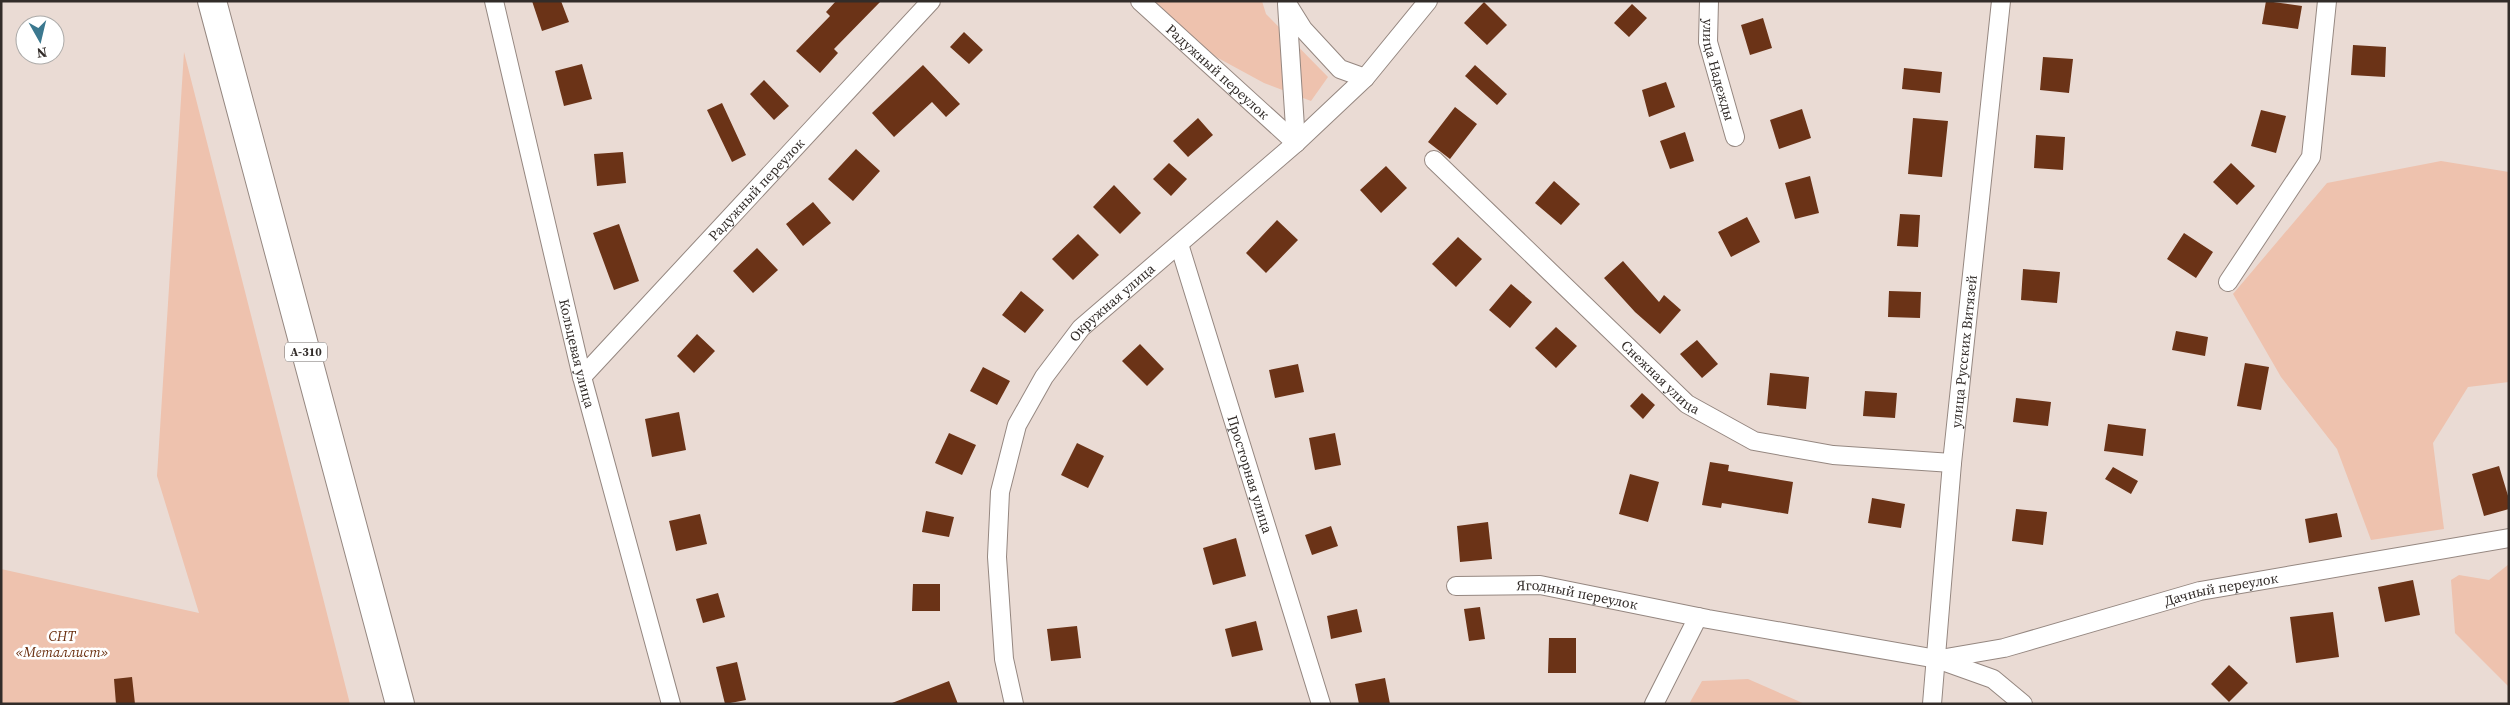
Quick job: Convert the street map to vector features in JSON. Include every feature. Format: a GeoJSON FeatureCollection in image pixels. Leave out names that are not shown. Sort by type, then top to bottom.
{"type":"FeatureCollection","features":[{"type":"Feature","properties":{"kind":"highway","name":"А-310"},"geometry":{"type":"LineString","coordinates":[[212,1],[400,704]]}},
{"type":"Feature","properties":{"kind":"street","name":"Кольцевая улица"},"geometry":{"type":"LineString","coordinates":[[494,1],[582,377],[671,704]]}},
{"type":"Feature","properties":{"kind":"street","name":"Радужный переулок"},"geometry":{"type":"LineString","coordinates":[[582,377],[931,1]]}},
{"type":"Feature","properties":{"kind":"street","name":"Радужный переулок"},"geometry":{"type":"LineString","coordinates":[[1140,1],[1296,143]]}},
{"type":"Feature","properties":{"kind":"street","name":"Окружная улица"},"geometry":{"type":"LineString","coordinates":[[1014,704],[1004,659],[997,557],[1000,492],[1017,425],[1044,378],[1081,328],[1296,143],[1365,78],[1428,1]]}},
{"type":"Feature","properties":{"kind":"street","name":"улица Надежды"},"geometry":{"type":"LineString","coordinates":[[1709,1],[1708,42],[1735,137]]}},
{"type":"Feature","properties":{"kind":"street","name":"улица Русских Витязей"},"geometry":{"type":"LineString","coordinates":[[1932,704],[1952,463],[2001,1]]}},
{"type":"Feature","properties":{"kind":"street"},"geometry":{"type":"LineString","coordinates":[[2228,282],[2311,157],[2327,1]]}},
{"type":"Feature","properties":{"kind":"street"},"geometry":{"type":"LineString","coordinates":[[1286,2],[1296,143]]}},
{"type":"Feature","properties":{"kind":"street"},"geometry":{"type":"LineString","coordinates":[[1286,2],[1303,29],[1340,69],[1365,78]]}},
{"type":"Feature","properties":{"kind":"street","name":"Снежная улица"},"geometry":{"type":"LineString","coordinates":[[1434,160],[1687,404],[1754,441],[1833,455],[1952,463]]}},
{"type":"Feature","properties":{"kind":"street","name":"Просторная улица"},"geometry":{"type":"LineString","coordinates":[[1179,244],[1321,704]]}},
{"type":"Feature","properties":{"kind":"street","name":"Дачный переулок"},"geometry":{"type":"LineString","coordinates":[[1937,659],[2004,648],[2200,591],[2509,538]]}},
{"type":"Feature","properties":{"kind":"street","name":"Ягодный переулок"},"geometry":{"type":"LineString","coordinates":[[1456,586],[1540,585],[1698,617],[1937,659]]}},
{"type":"Feature","properties":{"kind":"street"},"geometry":{"type":"LineString","coordinates":[[1654,704],[1698,617]]}},
{"type":"Feature","properties":{"kind":"street"},"geometry":{"type":"LineString","coordinates":[[1937,659],[1992,679],[2023,704]]}},
{"type":"Feature","properties":{"kind":"green space"},"geometry":{"type":"Polygon","coordinates":[[[1133,1],[1262,1],[1266,14],[1328,77],[1311,101],[1264,83],[1218,58],[1133,1]]]}},
{"type":"Feature","properties":{"kind":"green space","name":"СНТ «Металлист»"},"geometry":{"type":"Polygon","coordinates":[[[184,52],[350,704],[1,704],[1,569],[199,613],[157,476],[184,52]]]}},
{"type":"Feature","properties":{"kind":"green space"},"geometry":{"type":"Polygon","coordinates":[[[2441,161],[2509,172],[2509,382],[2468,387],[2433,443],[2444,529],[2371,540],[2337,449],[2281,377],[2233,294],[2327,183],[2441,161]]]}},
{"type":"Feature","properties":{"kind":"green space"},"geometry":{"type":"Polygon","coordinates":[[[2509,564],[2509,687],[2455,633],[2451,580],[2459,575],[2489,580],[2509,564]]]}},
{"type":"Feature","properties":{"kind":"green space"},"geometry":{"type":"Polygon","coordinates":[[[1748,679],[1805,704],[1689,704],[1702,681],[1748,679]]]}},
{"type":"Feature","properties":{"kind":"building"},"geometry":{"type":"Polygon","coordinates":[[[532,1],[561,1],[569,22],[542,31],[532,1]]]}},
{"type":"Feature","properties":{"kind":"building"},"geometry":{"type":"Polygon","coordinates":[[[836,1],[881,1],[834,49],[838,53],[820,73],[796,51],[830,16],[826,12],[836,1]]]}},
{"type":"Feature","properties":{"kind":"building"},"geometry":{"type":"Polygon","coordinates":[[[2266,1],[2302,6],[2298,29],[2262,24],[2266,1]]]}},
{"type":"Feature","properties":{"kind":"building"},"geometry":{"type":"Polygon","coordinates":[[[1484,2],[1507,25],[1487,45],[1464,23],[1484,2]]]}},
{"type":"Feature","properties":{"kind":"building"},"geometry":{"type":"Polygon","coordinates":[[[1632,4],[1647,18],[1629,37],[1614,23],[1632,4]]]}},
{"type":"Feature","properties":{"kind":"building"},"geometry":{"type":"Polygon","coordinates":[[[1763,18],[1772,48],[1750,55],[1741,25],[1763,18]]]}},
{"type":"Feature","properties":{"kind":"building"},"geometry":{"type":"Polygon","coordinates":[[[964,32],[983,50],[969,64],[950,47],[964,32]]]}},
{"type":"Feature","properties":{"kind":"building"},"geometry":{"type":"Polygon","coordinates":[[[2353,45],[2386,47],[2385,77],[2351,75],[2353,45]]]}},
{"type":"Feature","properties":{"kind":"building"},"geometry":{"type":"Polygon","coordinates":[[[2043,57],[2073,59],[2069,93],[2040,90],[2043,57]]]}},
{"type":"Feature","properties":{"kind":"building"},"geometry":{"type":"Polygon","coordinates":[[[582,64],[592,99],[564,106],[555,71],[582,64]]]}},
{"type":"Feature","properties":{"kind":"building"},"geometry":{"type":"Polygon","coordinates":[[[923,65],[960,104],[946,117],[932,102],[894,137],[872,113],[923,65]]]}},
{"type":"Feature","properties":{"kind":"building"},"geometry":{"type":"Polygon","coordinates":[[[1475,65],[1507,94],[1497,105],[1465,76],[1475,65]]]}},
{"type":"Feature","properties":{"kind":"building"},"geometry":{"type":"Polygon","coordinates":[[[1904,68],[1942,72],[1940,93],[1902,89],[1904,68]]]}},
{"type":"Feature","properties":{"kind":"building"},"geometry":{"type":"Polygon","coordinates":[[[764,80],[789,106],[774,120],[750,94],[764,80]]]}},
{"type":"Feature","properties":{"kind":"building"},"geometry":{"type":"Polygon","coordinates":[[[1666,82],[1675,107],[1649,117],[1642,90],[1666,82]]]}},
{"type":"Feature","properties":{"kind":"building"},"geometry":{"type":"Polygon","coordinates":[[[722,103],[746,155],[732,162],[707,110],[722,103]]]}},
{"type":"Feature","properties":{"kind":"building"},"geometry":{"type":"Polygon","coordinates":[[[1455,107],[1477,124],[1450,159],[1428,142],[1455,107]]]}},
{"type":"Feature","properties":{"kind":"building"},"geometry":{"type":"Polygon","coordinates":[[[1802,109],[1811,138],[1779,149],[1770,120],[1802,109]]]}},
{"type":"Feature","properties":{"kind":"building"},"geometry":{"type":"Polygon","coordinates":[[[2261,110],[2286,116],[2276,153],[2251,146],[2261,110]]]}},
{"type":"Feature","properties":{"kind":"building"},"geometry":{"type":"Polygon","coordinates":[[[1198,118],[1213,135],[1188,157],[1173,141],[1198,118]]]}},
{"type":"Feature","properties":{"kind":"building"},"geometry":{"type":"Polygon","coordinates":[[[1913,118],[1948,121],[1942,177],[1908,174],[1913,118]]]}},
{"type":"Feature","properties":{"kind":"building"},"geometry":{"type":"Polygon","coordinates":[[[1685,132],[1694,161],[1670,169],[1660,141],[1685,132]]]}},
{"type":"Feature","properties":{"kind":"building"},"geometry":{"type":"Polygon","coordinates":[[[2036,135],[2065,137],[2063,170],[2034,168],[2036,135]]]}},
{"type":"Feature","properties":{"kind":"building"},"geometry":{"type":"Polygon","coordinates":[[[856,149],[880,171],[853,201],[828,179],[856,149]]]}},
{"type":"Feature","properties":{"kind":"building"},"geometry":{"type":"Polygon","coordinates":[[[623,152],[626,183],[597,186],[594,154],[623,152]]]}},
{"type":"Feature","properties":{"kind":"building"},"geometry":{"type":"Polygon","coordinates":[[[1169,163],[1187,179],[1171,196],[1153,179],[1169,163]]]}},
{"type":"Feature","properties":{"kind":"building"},"geometry":{"type":"Polygon","coordinates":[[[2231,163],[2255,186],[2237,205],[2213,182],[2231,163]]]}},
{"type":"Feature","properties":{"kind":"building"},"geometry":{"type":"Polygon","coordinates":[[[1386,166],[1407,188],[1381,213],[1360,190],[1386,166]]]}},
{"type":"Feature","properties":{"kind":"building"},"geometry":{"type":"Polygon","coordinates":[[[1810,176],[1819,213],[1795,219],[1785,183],[1810,176]]]}},
{"type":"Feature","properties":{"kind":"building"},"geometry":{"type":"Polygon","coordinates":[[[1554,181],[1580,204],[1561,225],[1535,203],[1554,181]]]}},
{"type":"Feature","properties":{"kind":"building"},"geometry":{"type":"Polygon","coordinates":[[[1114,185],[1141,213],[1120,234],[1093,207],[1114,185]]]}},
{"type":"Feature","properties":{"kind":"building"},"geometry":{"type":"Polygon","coordinates":[[[813,202],[831,223],[803,246],[786,224],[813,202]]]}},
{"type":"Feature","properties":{"kind":"building"},"geometry":{"type":"Polygon","coordinates":[[[1900,214],[1920,215],[1918,247],[1897,246],[1900,214]]]}},
{"type":"Feature","properties":{"kind":"building"},"geometry":{"type":"Polygon","coordinates":[[[1747,217],[1760,242],[1731,257],[1718,232],[1747,217]]]}},
{"type":"Feature","properties":{"kind":"building"},"geometry":{"type":"Polygon","coordinates":[[[1277,220],[1298,240],[1266,273],[1246,253],[1277,220]]]}},
{"type":"Feature","properties":{"kind":"building"},"geometry":{"type":"Polygon","coordinates":[[[619,224],[639,281],[614,290],[593,233],[619,224]]]}},
{"type":"Feature","properties":{"kind":"building"},"geometry":{"type":"Polygon","coordinates":[[[2184,233],[2213,252],[2196,278],[2167,259],[2184,233]]]}},
{"type":"Feature","properties":{"kind":"building"},"geometry":{"type":"Polygon","coordinates":[[[1078,234],[1099,255],[1073,280],[1052,259],[1078,234]]]}},
{"type":"Feature","properties":{"kind":"building"},"geometry":{"type":"Polygon","coordinates":[[[1458,237],[1482,259],[1456,287],[1432,264],[1458,237]]]}},
{"type":"Feature","properties":{"kind":"building"},"geometry":{"type":"Polygon","coordinates":[[[757,248],[778,270],[753,293],[733,271],[757,248]]]}},
{"type":"Feature","properties":{"kind":"building"},"geometry":{"type":"Polygon","coordinates":[[[1623,261],[1659,302],[1664,295],[1681,310],[1660,334],[1635,312],[1604,278],[1623,261]]]}},
{"type":"Feature","properties":{"kind":"building"},"geometry":{"type":"Polygon","coordinates":[[[2023,269],[2060,272],[2057,303],[2021,300],[2023,269]]]}},
{"type":"Feature","properties":{"kind":"building"},"geometry":{"type":"Polygon","coordinates":[[[1511,284],[1532,302],[1510,328],[1489,310],[1511,284]]]}},
{"type":"Feature","properties":{"kind":"building"},"geometry":{"type":"Polygon","coordinates":[[[1021,291],[1044,310],[1025,333],[1002,315],[1021,291]]]}},
{"type":"Feature","properties":{"kind":"building"},"geometry":{"type":"Polygon","coordinates":[[[1889,291],[1921,292],[1920,318],[1888,317],[1889,291]]]}},
{"type":"Feature","properties":{"kind":"building"},"geometry":{"type":"Polygon","coordinates":[[[1556,327],[1577,346],[1556,368],[1535,348],[1556,327]]]}},
{"type":"Feature","properties":{"kind":"building"},"geometry":{"type":"Polygon","coordinates":[[[2176,331],[2208,337],[2205,356],[2172,350],[2176,331]]]}},
{"type":"Feature","properties":{"kind":"building"},"geometry":{"type":"Polygon","coordinates":[[[697,334],[715,351],[694,373],[677,356],[697,334]]]}},
{"type":"Feature","properties":{"kind":"building"},"geometry":{"type":"Polygon","coordinates":[[[1697,340],[1718,364],[1702,378],[1680,354],[1697,340]]]}},
{"type":"Feature","properties":{"kind":"building"},"geometry":{"type":"Polygon","coordinates":[[[1140,344],[1164,369],[1147,386],[1122,361],[1140,344]]]}},
{"type":"Feature","properties":{"kind":"building"},"geometry":{"type":"Polygon","coordinates":[[[2245,363],[2269,367],[2261,410],[2237,406],[2245,363]]]}},
{"type":"Feature","properties":{"kind":"building"},"geometry":{"type":"Polygon","coordinates":[[[1298,364],[1304,392],[1275,398],[1269,370],[1298,364]]]}},
{"type":"Feature","properties":{"kind":"building"},"geometry":{"type":"Polygon","coordinates":[[[983,367],[1010,381],[997,405],[970,391],[983,367]]]}},
{"type":"Feature","properties":{"kind":"building"},"geometry":{"type":"Polygon","coordinates":[[[1770,373],[1809,377],[1806,409],[1767,405],[1770,373]]]}},
{"type":"Feature","properties":{"kind":"building"},"geometry":{"type":"Polygon","coordinates":[[[1865,391],[1897,393],[1895,418],[1863,416],[1865,391]]]}},
{"type":"Feature","properties":{"kind":"building"},"geometry":{"type":"Polygon","coordinates":[[[1642,393],[1655,405],[1643,419],[1630,406],[1642,393]]]}},
{"type":"Feature","properties":{"kind":"building"},"geometry":{"type":"Polygon","coordinates":[[[2016,398],[2051,402],[2048,426],[2013,422],[2016,398]]]}},
{"type":"Feature","properties":{"kind":"building"},"geometry":{"type":"Polygon","coordinates":[[[679,412],[686,450],[652,457],[645,419],[679,412]]]}},
{"type":"Feature","properties":{"kind":"building"},"geometry":{"type":"Polygon","coordinates":[[[2108,424],[2146,429],[2143,456],[2104,451],[2108,424]]]}},
{"type":"Feature","properties":{"kind":"building"},"geometry":{"type":"Polygon","coordinates":[[[949,433],[976,445],[962,475],[935,463],[949,433]]]}},
{"type":"Feature","properties":{"kind":"building"},"geometry":{"type":"Polygon","coordinates":[[[1335,433],[1341,465],[1315,470],[1309,438],[1335,433]]]}},
{"type":"Feature","properties":{"kind":"building"},"geometry":{"type":"Polygon","coordinates":[[[1077,443],[1104,456],[1088,488],[1061,475],[1077,443]]]}},
{"type":"Feature","properties":{"kind":"building"},"geometry":{"type":"Polygon","coordinates":[[[1710,462],[1729,465],[1728,471],[1793,482],[1788,514],[1722,503],[1721,508],[1702,505],[1710,462]]]}},
{"type":"Feature","properties":{"kind":"building"},"geometry":{"type":"Polygon","coordinates":[[[2499,466],[2509,499],[2509,509],[2484,516],[2472,474],[2499,466]]]}},
{"type":"Feature","properties":{"kind":"building"},"geometry":{"type":"Polygon","coordinates":[[[2113,467],[2138,481],[2131,494],[2105,479],[2113,467]]]}},
{"type":"Feature","properties":{"kind":"building"},"geometry":{"type":"Polygon","coordinates":[[[1630,474],[1659,482],[1648,522],[1619,514],[1630,474]]]}},
{"type":"Feature","properties":{"kind":"building"},"geometry":{"type":"Polygon","coordinates":[[[1872,498],[1905,504],[1901,528],[1868,523],[1872,498]]]}},
{"type":"Feature","properties":{"kind":"building"},"geometry":{"type":"Polygon","coordinates":[[[2016,509],[2047,512],[2043,545],[2012,541],[2016,509]]]}},
{"type":"Feature","properties":{"kind":"building"},"geometry":{"type":"Polygon","coordinates":[[[926,511],[954,517],[949,537],[922,532],[926,511]]]}},
{"type":"Feature","properties":{"kind":"building"},"geometry":{"type":"Polygon","coordinates":[[[2337,513],[2342,537],[2309,543],[2305,519],[2337,513]]]}},
{"type":"Feature","properties":{"kind":"building"},"geometry":{"type":"Polygon","coordinates":[[[700,514],[707,544],[676,551],[669,521],[700,514]]]}},
{"type":"Feature","properties":{"kind":"building"},"geometry":{"type":"Polygon","coordinates":[[[1488,522],[1492,559],[1460,562],[1457,526],[1488,522]]]}},
{"type":"Feature","properties":{"kind":"building"},"geometry":{"type":"Polygon","coordinates":[[[1331,526],[1338,546],[1312,555],[1305,535],[1331,526]]]}},
{"type":"Feature","properties":{"kind":"building"},"geometry":{"type":"Polygon","coordinates":[[[1236,538],[1246,576],[1213,585],[1203,548],[1236,538]]]}},
{"type":"Feature","properties":{"kind":"building"},"geometry":{"type":"Polygon","coordinates":[[[2413,580],[2420,615],[2385,622],[2378,587],[2413,580]]]}},
{"type":"Feature","properties":{"kind":"building"},"geometry":{"type":"Polygon","coordinates":[[[913,584],[940,584],[940,611],[912,611],[913,584]]]}},
{"type":"Feature","properties":{"kind":"building"},"geometry":{"type":"Polygon","coordinates":[[[718,593],[725,617],[703,623],[696,599],[718,593]]]}},
{"type":"Feature","properties":{"kind":"building"},"geometry":{"type":"Polygon","coordinates":[[[1480,607],[1485,639],[1469,641],[1464,609],[1480,607]]]}},
{"type":"Feature","properties":{"kind":"building"},"geometry":{"type":"Polygon","coordinates":[[[1357,609],[1362,632],[1331,639],[1327,616],[1357,609]]]}},
{"type":"Feature","properties":{"kind":"building"},"geometry":{"type":"Polygon","coordinates":[[[2333,612],[2339,657],[2296,663],[2290,617],[2333,612]]]}},
{"type":"Feature","properties":{"kind":"building"},"geometry":{"type":"Polygon","coordinates":[[[1256,621],[1263,650],[1232,657],[1225,629],[1256,621]]]}},
{"type":"Feature","properties":{"kind":"building"},"geometry":{"type":"Polygon","coordinates":[[[1077,626],[1081,658],[1051,661],[1047,629],[1077,626]]]}},
{"type":"Feature","properties":{"kind":"building"},"geometry":{"type":"Polygon","coordinates":[[[1549,638],[1576,638],[1576,673],[1548,673],[1549,638]]]}},
{"type":"Feature","properties":{"kind":"building"},"geometry":{"type":"Polygon","coordinates":[[[737,662],[746,700],[725,704],[716,667],[737,662]]]}},
{"type":"Feature","properties":{"kind":"building"},"geometry":{"type":"Polygon","coordinates":[[[2229,665],[2248,683],[2229,702],[2211,684],[2229,665]]]}},
{"type":"Feature","properties":{"kind":"building"},"geometry":{"type":"Polygon","coordinates":[[[132,677],[135,704],[116,704],[114,679],[132,677]]]}},
{"type":"Feature","properties":{"kind":"building"},"geometry":{"type":"Polygon","coordinates":[[[1385,678],[1390,704],[1359,704],[1355,684],[1385,678]]]}},
{"type":"Feature","properties":{"kind":"building"},"geometry":{"type":"Polygon","coordinates":[[[949,681],[958,704],[892,703],[949,681]]]}}]}
